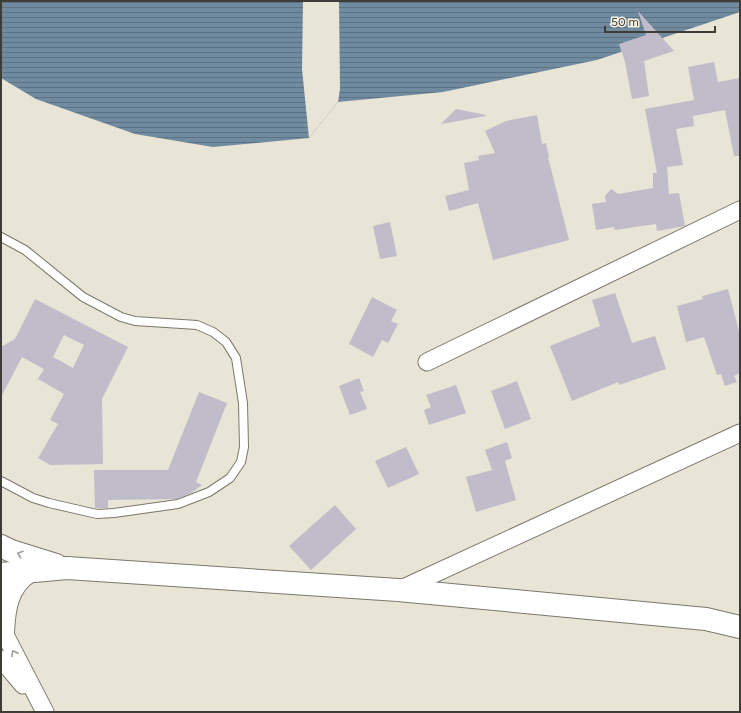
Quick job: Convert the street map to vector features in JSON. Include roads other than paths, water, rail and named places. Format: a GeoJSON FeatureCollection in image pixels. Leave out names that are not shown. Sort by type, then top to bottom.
{"type":"FeatureCollection","features":[{"type":"Feature","properties":{"kind":"main road"},"geometry":{"type":"LineString","coordinates":[[1,546],[34,559],[67,568]]}},
{"type":"Feature","properties":{"kind":"main road"},"geometry":{"type":"LineString","coordinates":[[1,574],[67,568],[398,590],[706,619],[740,627]]}},
{"type":"Feature","properties":{"kind":"main road"},"geometry":{"type":"LineString","coordinates":[[2,630],[7,601],[19,578],[28,572]]}},
{"type":"Feature","properties":{"kind":"street"},"geometry":{"type":"LineString","coordinates":[[427,362],[740,210]]}},
{"type":"Feature","properties":{"kind":"street"},"geometry":{"type":"LineString","coordinates":[[398,590],[740,433]]}},
{"type":"Feature","properties":{"kind":"street"},"geometry":{"type":"LineString","coordinates":[[706,619],[740,639]]}},
{"type":"Feature","properties":{"kind":"street"},"geometry":{"type":"LineString","coordinates":[[2,630],[44,712]]}},
{"type":"Feature","properties":{"kind":"street"},"geometry":{"type":"LineString","coordinates":[[1,659],[44,712]]}},
{"type":"Feature","properties":{"kind":"lane"},"geometry":{"type":"LineString","coordinates":[[1,237],[25,250],[83,297],[121,317],[134,321],[197,325],[213,332],[222,339],[236,358],[243,403],[244,435],[244,447],[241,462],[230,478],[209,492],[178,504],[97,514],[33,498],[1,481]]}},
{"type":"Feature","properties":{"kind":"water"},"geometry":{"type":"Polygon","coordinates":[[[1,1],[740,1],[740,12],[597,60],[443,92],[338,102],[309,138],[213,147],[135,134],[36,99],[1,78],[1,1]]]}}]}
